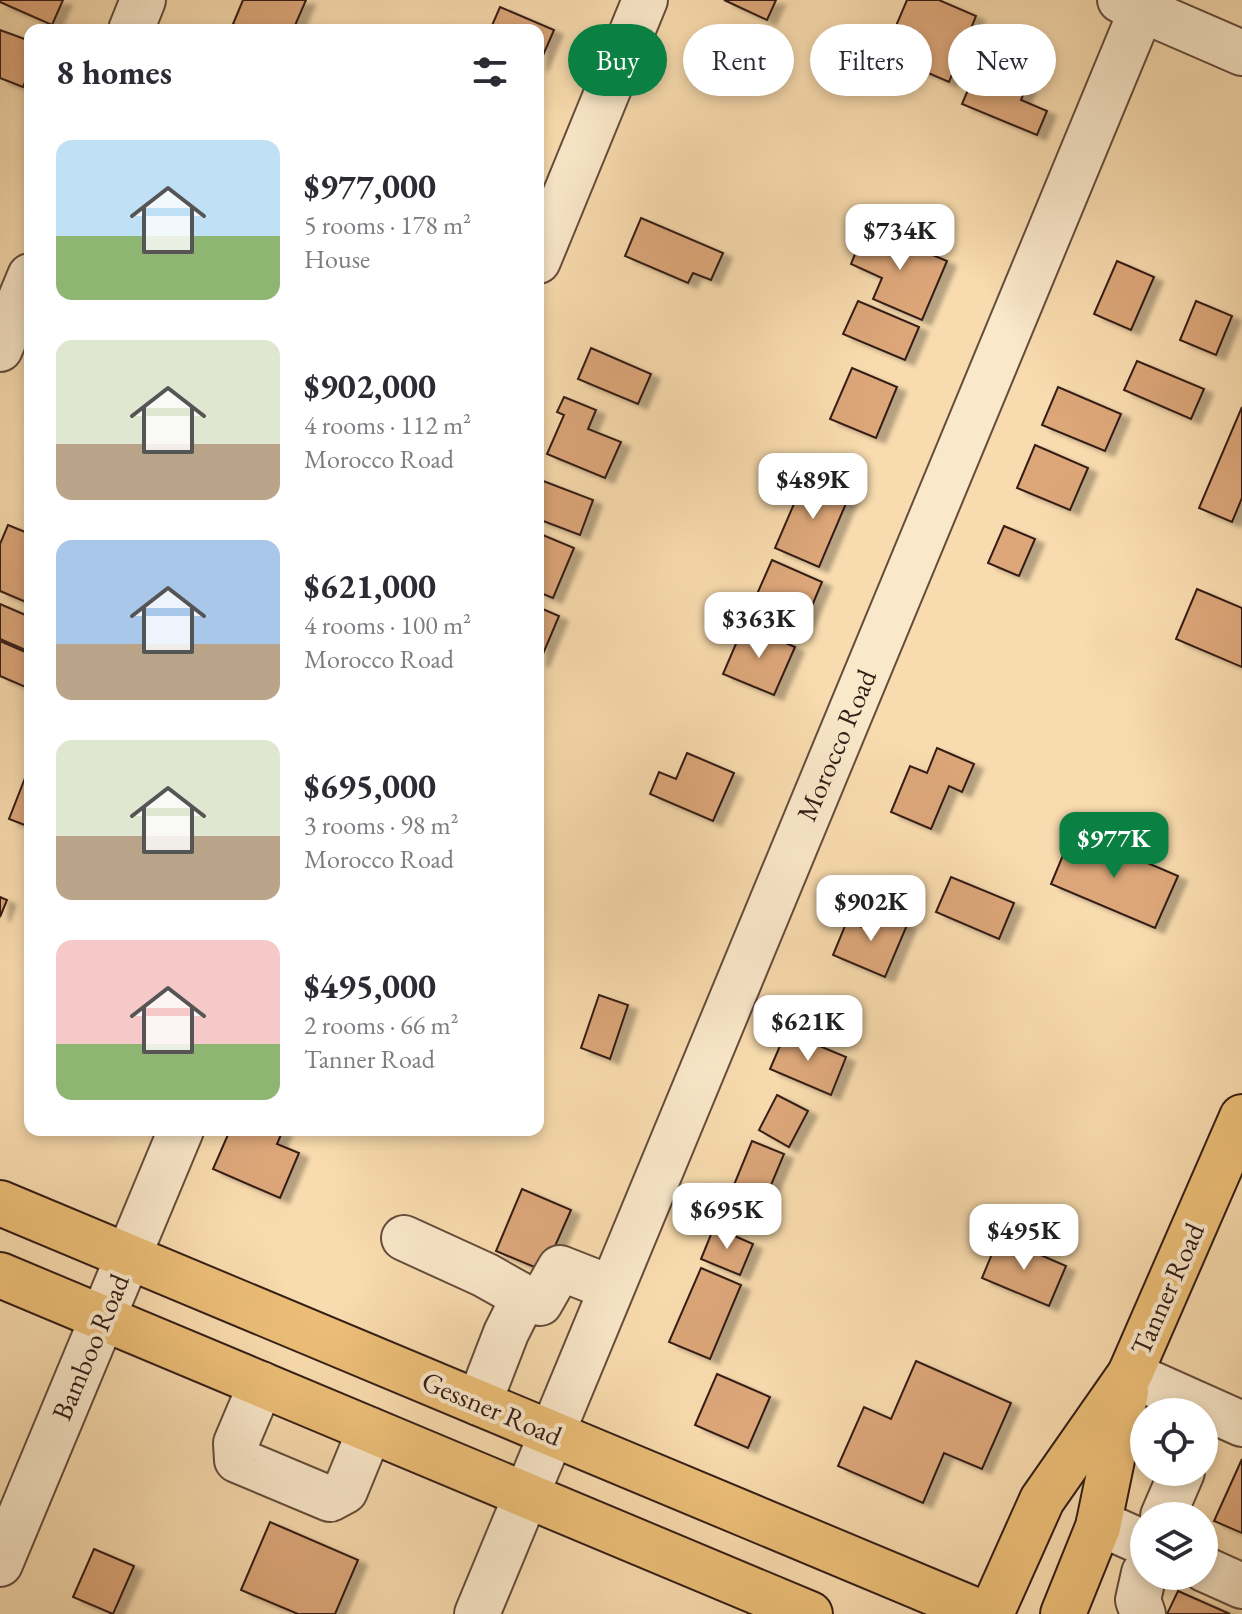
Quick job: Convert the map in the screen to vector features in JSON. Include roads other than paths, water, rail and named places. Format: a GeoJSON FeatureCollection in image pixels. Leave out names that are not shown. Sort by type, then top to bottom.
{"type":"FeatureCollection","features":[{"type":"Feature","properties":{"kind":"main road","name":"Tanner Road"},"geometry":{"type":"LineString","coordinates":[[991,1614],[1042,1500],[1130,1374],[1242,1117]]}},
{"type":"Feature","properties":{"kind":"main road","name":"Gessner Road"},"geometry":{"type":"LineString","coordinates":[[0,1203],[984,1614]]}},
{"type":"Feature","properties":{"kind":"main road"},"geometry":{"type":"LineString","coordinates":[[0,1275],[810,1614]]}},
{"type":"Feature","properties":{"kind":"main road","name":"Tanner Road"},"geometry":{"type":"LineString","coordinates":[[1063,1614],[1099,1523],[1130,1374]]}},
{"type":"Feature","properties":{"kind":"street"},"geometry":{"type":"LineString","coordinates":[[133,24],[143,0]]}},
{"type":"Feature","properties":{"kind":"street"},"geometry":{"type":"LineString","coordinates":[[544,246],[645,0]]}},
{"type":"Feature","properties":{"kind":"street"},"geometry":{"type":"LineString","coordinates":[[1131,5],[1242,53]]}},
{"type":"Feature","properties":{"kind":"street","name":"Morocco Road"},"geometry":{"type":"LineString","coordinates":[[477,1614],[1131,5]]}},
{"type":"Feature","properties":{"kind":"street"},"geometry":{"type":"LineString","coordinates":[[0,349],[24,291]]}},
{"type":"Feature","properties":{"kind":"street","name":"Bamboo Road"},"geometry":{"type":"LineString","coordinates":[[0,1564],[178,1136]]}},
{"type":"Feature","properties":{"kind":"street"},"geometry":{"type":"LineString","coordinates":[[404,1238],[540,1303],[560,1268],[611,1288]]}},
{"type":"Feature","properties":{"kind":"street"},"geometry":{"type":"LineString","coordinates":[[479,1403],[506,1333],[524,1297]]}},
{"type":"Feature","properties":{"kind":"street"},"geometry":{"type":"LineString","coordinates":[[1130,1374],[1177,1398]]}},
{"type":"Feature","properties":{"kind":"street"},"geometry":{"type":"LineString","coordinates":[[261,1384],[236,1443],[237,1460],[330,1499],[345,1491],[370,1430]]}},
{"type":"Feature","properties":{"kind":"street"},"geometry":{"type":"LineString","coordinates":[[1099,1523],[1130,1537]]}},
{"type":"Feature","properties":{"kind":"street"},"geometry":{"type":"LineString","coordinates":[[1218,1575],[1242,1586]]}},
{"type":"Feature","properties":{"kind":"street"},"geometry":{"type":"LineString","coordinates":[[1140,1590],[1138,1600],[1143,1614]]}}]}
